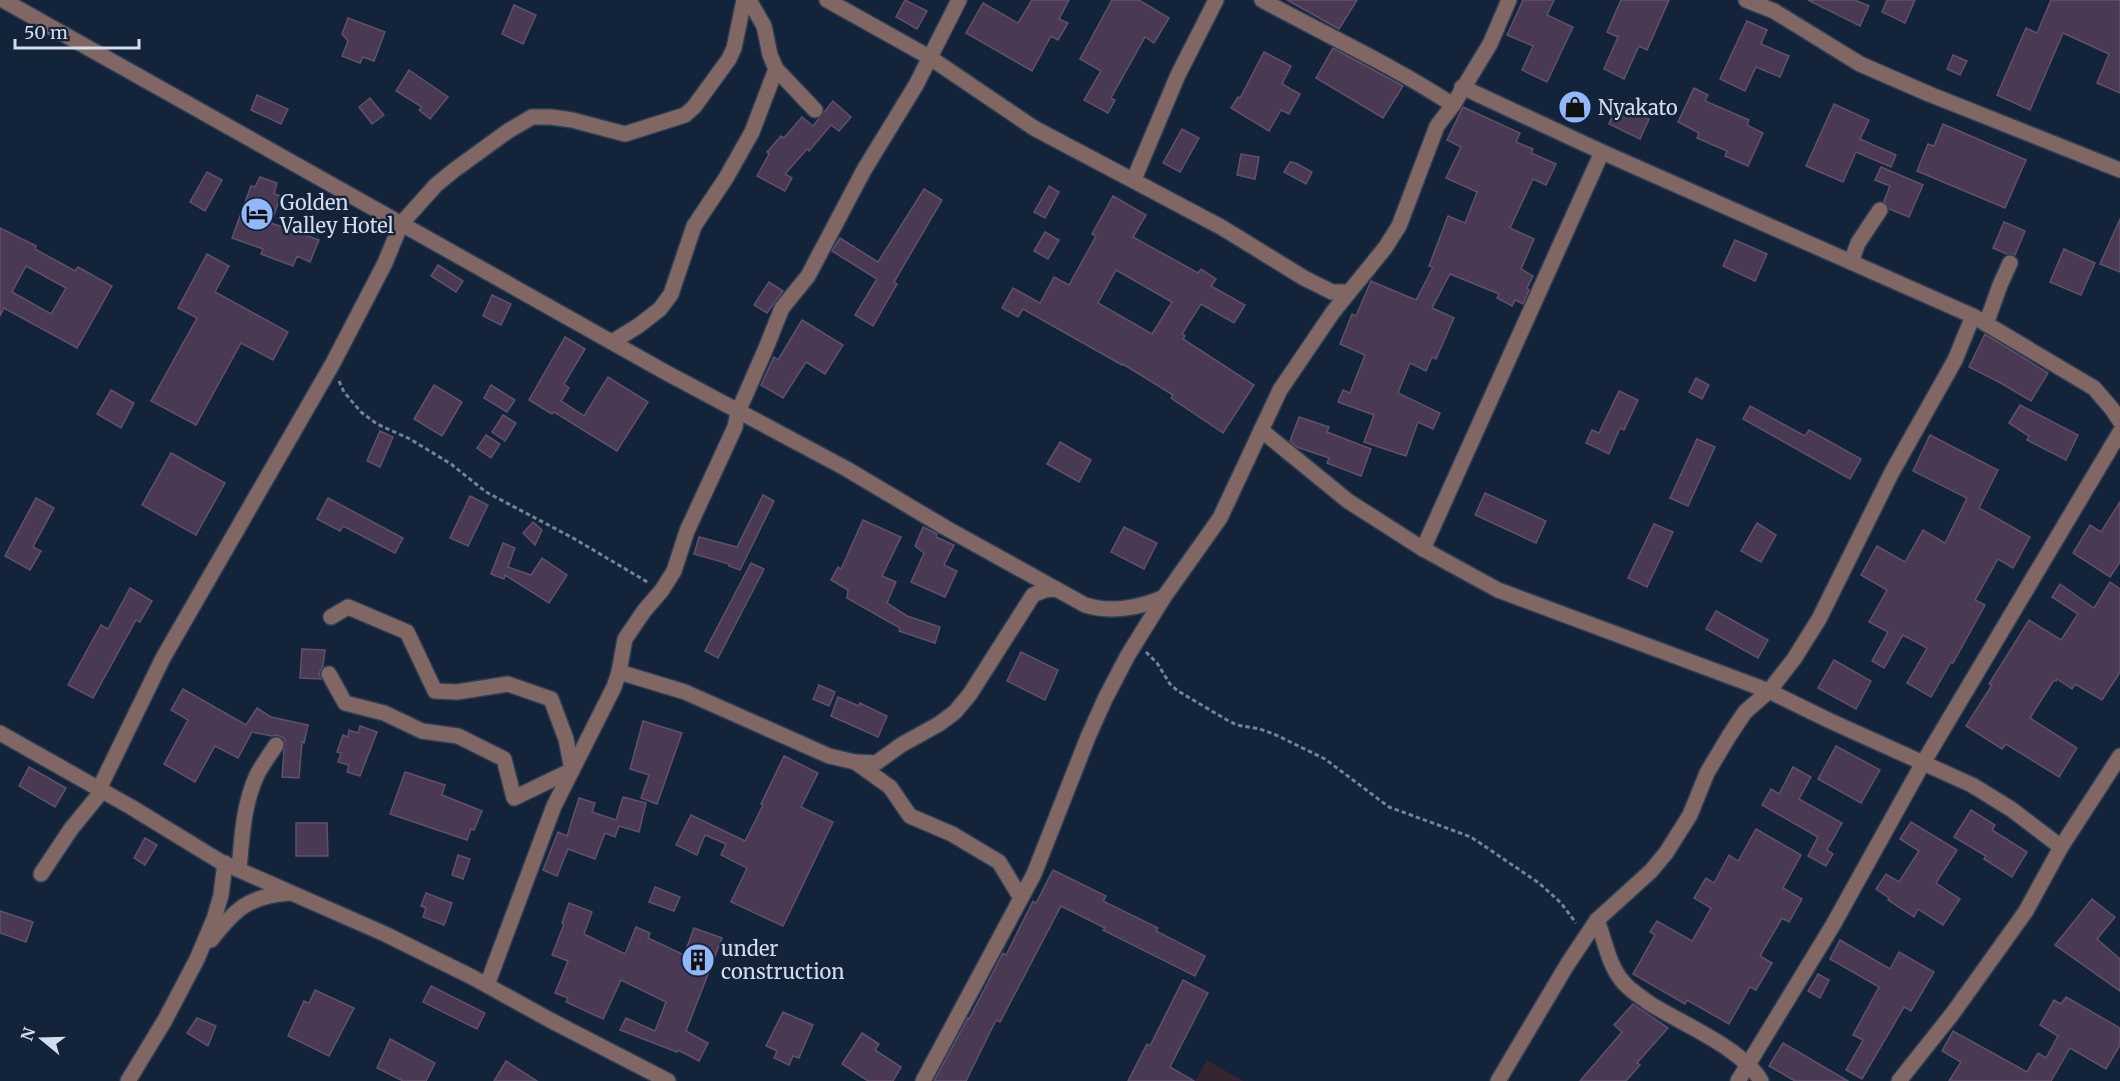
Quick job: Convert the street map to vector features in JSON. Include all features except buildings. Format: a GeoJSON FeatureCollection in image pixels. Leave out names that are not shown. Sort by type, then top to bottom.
{"type":"FeatureCollection","features":[{"type":"Feature","properties":{"kind":"street"},"geometry":{"type":"LineString","coordinates":[[3,0],[612,342],[845,468],[946,528],[1085,605],[1108,609],[1145,606],[1164,597]]}},
{"type":"Feature","properties":{"kind":"street"},"geometry":{"type":"LineString","coordinates":[[41,874],[100,790],[164,658],[332,365],[385,263],[401,224],[445,178],[508,131],[532,117],[572,120],[625,134],[685,115],[694,107],[729,59],[734,48],[744,0]]}},
{"type":"Feature","properties":{"kind":"street"},"geometry":{"type":"LineString","coordinates":[[749,0],[764,26],[770,55],[776,69],[815,110]]}},
{"type":"Feature","properties":{"kind":"street"},"geometry":{"type":"LineString","coordinates":[[827,0],[929,57],[1034,128],[1221,227],[1304,278],[1332,292],[1349,292]]}},
{"type":"Feature","properties":{"kind":"street"},"geometry":{"type":"LineString","coordinates":[[487,986],[555,806],[614,687],[625,639],[644,611],[662,591],[674,571],[687,531],[735,427],[738,411],[782,308],[808,276],[864,170],[916,85],[959,0]]}},
{"type":"Feature","properties":{"kind":"street"},"geometry":{"type":"LineString","coordinates":[[1134,179],[1178,75],[1216,0]]}},
{"type":"Feature","properties":{"kind":"street"},"geometry":{"type":"LineString","coordinates":[[1262,0],[1327,36],[1406,75],[1453,105]]}},
{"type":"Feature","properties":{"kind":"street"},"geometry":{"type":"LineString","coordinates":[[923,1081],[1040,860],[1105,699],[1134,645],[1164,597],[1220,518],[1280,390],[1399,226],[1437,126],[1453,105],[1490,44],[1509,0]]}},
{"type":"Feature","properties":{"kind":"street"},"geometry":{"type":"LineString","coordinates":[[1746,0],[1774,11],[1860,64],[2120,170]]}},
{"type":"Feature","properties":{"kind":"street"},"geometry":{"type":"LineString","coordinates":[[612,342],[653,315],[671,294],[694,226],[726,178],[752,132],[776,69]]}},
{"type":"Feature","properties":{"kind":"street"},"geometry":{"type":"LineString","coordinates":[[1462,87],[1979,320],[2094,388],[2120,421]]}},
{"type":"Feature","properties":{"kind":"street"},"geometry":{"type":"LineString","coordinates":[[1423,549],[1602,152]]}},
{"type":"Feature","properties":{"kind":"street"},"geometry":{"type":"LineString","coordinates":[[1851,262],[1858,243],[1880,210]]}},
{"type":"Feature","properties":{"kind":"street"},"geometry":{"type":"LineString","coordinates":[[1498,1081],[1586,936],[1597,921],[1651,872],[1666,853],[1690,815],[1707,773],[1729,736],[1745,712],[1769,691],[1794,659],[1820,619],[1892,472],[2010,263]]}},
{"type":"Feature","properties":{"kind":"street"},"geometry":{"type":"LineString","coordinates":[[1261,430],[1348,501],[1423,549],[1498,590],[1769,691],[1972,785],[2011,809],[2061,847]]}},
{"type":"Feature","properties":{"kind":"street"},"geometry":{"type":"LineString","coordinates":[[1738,1081],[1833,925],[1923,763],[2120,432]]}},
{"type":"Feature","properties":{"kind":"street"},"geometry":{"type":"LineString","coordinates":[[619,672],[685,692],[829,756],[855,762],[876,763],[955,712],[988,668],[1033,596],[1045,590],[1056,589]]}},
{"type":"Feature","properties":{"kind":"street"},"geometry":{"type":"LineString","coordinates":[[331,618],[348,608],[407,632],[435,692],[457,692],[508,684],[550,699],[566,739],[572,770]]}},
{"type":"Feature","properties":{"kind":"street"},"geometry":{"type":"LineString","coordinates":[[328,674],[345,703],[384,713],[422,731],[458,735],[504,759],[514,798],[572,770]]}},
{"type":"Feature","properties":{"kind":"street"},"geometry":{"type":"LineString","coordinates":[[0,733],[232,866],[385,934],[668,1081]]}},
{"type":"Feature","properties":{"kind":"street"},"geometry":{"type":"LineString","coordinates":[[128,1081],[165,1020],[197,959],[232,866],[247,803],[256,777],[276,746]]}},
{"type":"Feature","properties":{"kind":"street"},"geometry":{"type":"LineString","coordinates":[[1899,1081],[1953,1014],[2026,911],[2061,847],[2120,756]]}},
{"type":"Feature","properties":{"kind":"street"},"geometry":{"type":"LineString","coordinates":[[855,762],[890,786],[910,816],[952,834],[999,862],[1021,898]]}},
{"type":"Feature","properties":{"kind":"street"},"geometry":{"type":"LineString","coordinates":[[197,959],[237,909],[263,896],[291,893]]}},
{"type":"Feature","properties":{"kind":"street"},"geometry":{"type":"LineString","coordinates":[[1597,921],[1613,968],[1624,984],[1672,1018],[1748,1063],[1761,1081]]}},
{"type":"Feature","properties":{"kind":"path"},"geometry":{"type":"LineString","coordinates":[[332,365],[344,392],[361,412],[377,424],[410,439],[451,464],[486,492],[573,538],[662,591]]}},
{"type":"Feature","properties":{"kind":"path"},"geometry":{"type":"LineString","coordinates":[[1134,645],[1149,655],[1170,684],[1178,691],[1227,720],[1237,725],[1260,729],[1276,735],[1325,759],[1389,807],[1471,837],[1539,883],[1561,903],[1586,936]]}},
{"type":"Feature","properties":{"kind":"shaded area"},"geometry":{"type":"Polygon","coordinates":[[[1207,1060],[1243,1081],[1195,1081],[1207,1060]]]}},
{"type":"Feature","properties":{"kind":"place","name":"Nyakato"},"geometry":{"type":"Point","coordinates":[1575,107]}},
{"type":"Feature","properties":{"kind":"place","name":"Golden Valley Hotel"},"geometry":{"type":"Point","coordinates":[257,214]}},
{"type":"Feature","properties":{"kind":"place","name":"under construction"},"geometry":{"type":"Point","coordinates":[698,960]}}]}
